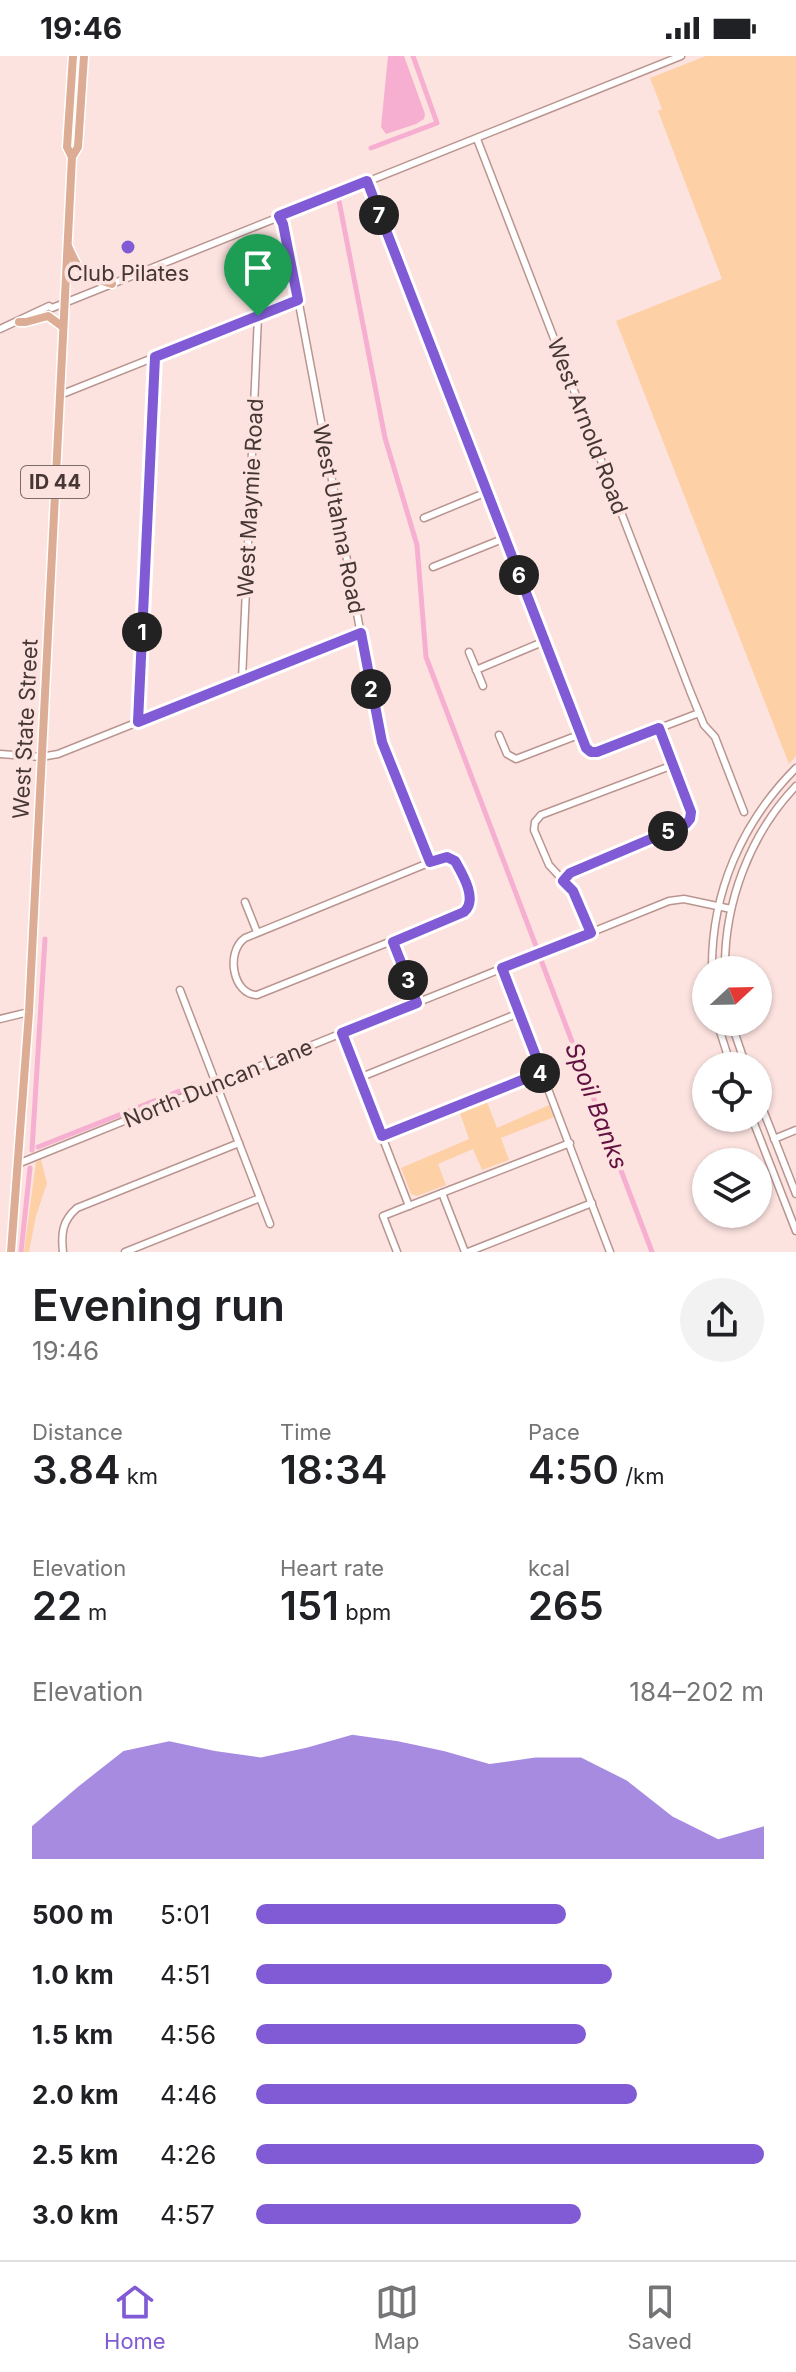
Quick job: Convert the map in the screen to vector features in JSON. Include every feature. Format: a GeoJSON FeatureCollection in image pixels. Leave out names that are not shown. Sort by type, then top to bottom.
{"type":"FeatureCollection","features":[{"type":"Feature","properties":{"kind":"main road"},"geometry":{"type":"LineString","coordinates":[[75,56],[76,96],[81,105]]}},
{"type":"Feature","properties":{"kind":"main road"},"geometry":{"type":"LineString","coordinates":[[73,154],[72,123],[68,116],[75,56]]}},
{"type":"Feature","properties":{"kind":"main road"},"geometry":{"type":"LineString","coordinates":[[73,154],[78,147],[84,56]]}},
{"type":"Feature","properties":{"kind":"main road","name":"ID 44"},"geometry":{"type":"LineString","coordinates":[[64,303],[73,154]]}},
{"type":"Feature","properties":{"kind":"main road"},"geometry":{"type":"LineString","coordinates":[[67,244],[86,277],[112,284]]}},
{"type":"Feature","properties":{"kind":"main road","name":"West State Street"},"geometry":{"type":"LineString","coordinates":[[11,1252],[29,1012],[64,303]]}},
{"type":"Feature","properties":{"kind":"main road"},"geometry":{"type":"LineString","coordinates":[[19,322],[48,316],[63,327]]}},
{"type":"Feature","properties":{"kind":"street"},"geometry":{"type":"LineString","coordinates":[[0,329],[19,322],[31,313],[64,303],[681,56]]}},
{"type":"Feature","properties":{"kind":"street","name":"West Arnold Road"},"geometry":{"type":"LineString","coordinates":[[477,139],[699,713],[704,725],[713,734],[744,812]]}},
{"type":"Feature","properties":{"kind":"street"},"geometry":{"type":"LineString","coordinates":[[367,181],[586,748],[597,752],[699,713]]}},
{"type":"Feature","properties":{"kind":"street","name":"West Utahna Road"},"geometry":{"type":"LineString","coordinates":[[279,216],[298,300],[382,742],[430,862]]}},
{"type":"Feature","properties":{"kind":"street"},"geometry":{"type":"LineString","coordinates":[[60,395],[298,300]]}},
{"type":"Feature","properties":{"kind":"street","name":"West Maymie Road"},"geometry":{"type":"LineString","coordinates":[[242,680],[258,316]]}},
{"type":"Feature","properties":{"kind":"street"},"geometry":{"type":"LineString","coordinates":[[138,722],[155,357]]}},
{"type":"Feature","properties":{"kind":"street"},"geometry":{"type":"LineString","coordinates":[[424,518],[487,492]]}},
{"type":"Feature","properties":{"kind":"street"},"geometry":{"type":"LineString","coordinates":[[433,567],[505,538]]}},
{"type":"Feature","properties":{"kind":"street"},"geometry":{"type":"LineString","coordinates":[[0,754],[41,757],[58,754],[361,633]]}},
{"type":"Feature","properties":{"kind":"street"},"geometry":{"type":"LineString","coordinates":[[476,670],[545,641]]}},
{"type":"Feature","properties":{"kind":"street"},"geometry":{"type":"LineString","coordinates":[[469,652],[483,686]]}},
{"type":"Feature","properties":{"kind":"street"},"geometry":{"type":"LineString","coordinates":[[563,881],[576,868],[686,824],[690,819],[691,812],[659,728]]}},
{"type":"Feature","properties":{"kind":"street"},"geometry":{"type":"LineString","coordinates":[[499,735],[512,758],[518,758],[581,734]]}},
{"type":"Feature","properties":{"kind":"street"},"geometry":{"type":"LineString","coordinates":[[591,933],[573,891],[553,872],[545,859],[534,830],[535,822],[541,815],[673,765]]}},
{"type":"Feature","properties":{"kind":"street"},"geometry":{"type":"LineString","coordinates":[[713,956],[718,905],[726,877],[759,809],[796,768]]}},
{"type":"Feature","properties":{"kind":"street"},"geometry":{"type":"LineString","coordinates":[[726,956],[731,909],[738,881],[770,816],[796,786]]}},
{"type":"Feature","properties":{"kind":"street"},"geometry":{"type":"LineString","coordinates":[[443,857],[452,858],[457,864],[472,899],[464,912],[257,995],[250,995],[243,989],[232,959],[239,942],[430,862],[443,857]]}},
{"type":"Feature","properties":{"kind":"street","name":"North Duncan Lane"},"geometry":{"type":"LineString","coordinates":[[20,1163],[669,901],[684,899],[731,909]]}},
{"type":"Feature","properties":{"kind":"street"},"geometry":{"type":"LineString","coordinates":[[245,902],[257,932]]}},
{"type":"Feature","properties":{"kind":"street"},"geometry":{"type":"LineString","coordinates":[[393,942],[417,1003]]}},
{"type":"Feature","properties":{"kind":"street"},"geometry":{"type":"LineString","coordinates":[[502,968],[610,1252]]}},
{"type":"Feature","properties":{"kind":"street"},"geometry":{"type":"LineString","coordinates":[[180,990],[270,1224]]}},
{"type":"Feature","properties":{"kind":"street"},"geometry":{"type":"LineString","coordinates":[[0,1019],[29,1012]]}},
{"type":"Feature","properties":{"kind":"street"},"geometry":{"type":"LineString","coordinates":[[359,1078],[519,1013]]}},
{"type":"Feature","properties":{"kind":"street"},"geometry":{"type":"LineString","coordinates":[[342,1033],[409,1206]]}},
{"type":"Feature","properties":{"kind":"street"},"geometry":{"type":"LineString","coordinates":[[382,1136],[542,1072]]}},
{"type":"Feature","properties":{"kind":"street"},"geometry":{"type":"LineString","coordinates":[[774,1139],[796,1130]]}},
{"type":"Feature","properties":{"kind":"street"},"geometry":{"type":"LineString","coordinates":[[757,1132],[796,1231]]}},
{"type":"Feature","properties":{"kind":"street"},"geometry":{"type":"LineString","coordinates":[[771,1132],[796,1194]]}},
{"type":"Feature","properties":{"kind":"street"},"geometry":{"type":"LineString","coordinates":[[63,1252],[63,1228],[67,1218],[77,1208],[239,1143]]}},
{"type":"Feature","properties":{"kind":"street"},"geometry":{"type":"LineString","coordinates":[[397,1252],[383,1216],[570,1143]]}},
{"type":"Feature","properties":{"kind":"street"},"geometry":{"type":"LineString","coordinates":[[442,1193],[467,1252],[592,1203]]}},
{"type":"Feature","properties":{"kind":"street"},"geometry":{"type":"LineString","coordinates":[[125,1252],[260,1198]]}},
{"type":"Feature","properties":{"kind":"shaded area"},"geometry":{"type":"Polygon","coordinates":[[[388,56],[404,56],[425,114],[424,119],[416,124],[386,134],[381,127],[388,56]]]}},
{"type":"Feature","properties":{"kind":"shaded area"},"geometry":{"type":"Polygon","coordinates":[[[706,56],[796,56],[796,756],[789,764],[616,321],[722,279],[658,111],[662,109],[650,78],[706,56]]]}},
{"type":"Feature","properties":{"kind":"shaded area"},"geometry":{"type":"Polygon","coordinates":[[[486,1099],[497,1128],[549,1105],[554,1117],[501,1138],[509,1160],[482,1170],[473,1149],[438,1164],[446,1185],[417,1196],[411,1194],[401,1168],[469,1139],[459,1110],[486,1099]]]}},
{"type":"Feature","properties":{"kind":"shaded area"},"geometry":{"type":"Polygon","coordinates":[[[41,1160],[47,1183],[29,1252],[24,1252],[36,1162],[41,1160]]]}},
{"type":"Feature","properties":{"kind":"waterway"},"geometry":{"type":"LineString","coordinates":[[371,148],[437,123],[413,56]]}},
{"type":"Feature","properties":{"kind":"waterway"},"geometry":{"type":"LineString","coordinates":[[339,201],[385,438],[417,545],[426,657],[536,946]]}},
{"type":"Feature","properties":{"kind":"waterway"},"geometry":{"type":"LineString","coordinates":[[32,1150],[45,939]]}},
{"type":"Feature","properties":{"kind":"waterway","name":"Spoil Banks"},"geometry":{"type":"LineString","coordinates":[[541,960],[652,1252]]}},
{"type":"Feature","properties":{"kind":"waterway"},"geometry":{"type":"LineString","coordinates":[[38,1147],[182,1090]]}},
{"type":"Feature","properties":{"kind":"waterway"},"geometry":{"type":"LineString","coordinates":[[21,1252],[30,1168]]}},
{"type":"Feature","properties":{"kind":"place","name":"Club Pilates"},"geometry":{"type":"Point","coordinates":[128,247]}},
{"type":"Feature","properties":{"kind":"route"},"geometry":{"type":"LineString","coordinates":[[367,181],[586,748],[597,752],[659,728],[691,812],[686,824],[576,868],[563,881],[573,891],[591,933],[502,968],[542,1072],[382,1136],[342,1033],[417,1003],[393,942],[468,910],[472,899],[452,858],[443,857],[430,862],[382,742],[361,633],[138,722],[155,357],[258,316],[298,300],[279,216],[367,181]]}}]}
